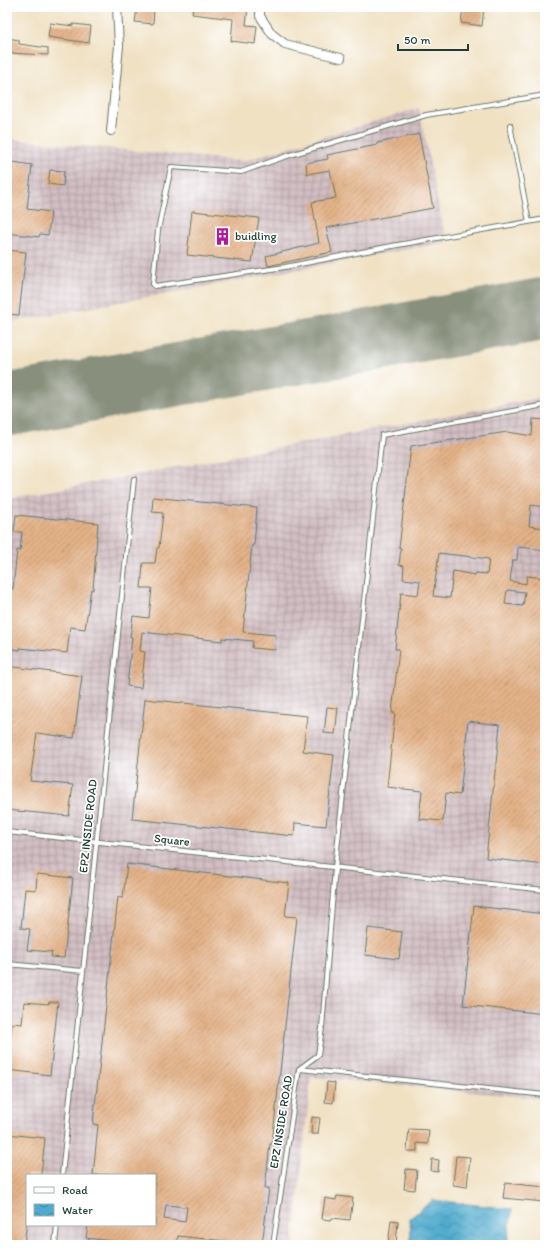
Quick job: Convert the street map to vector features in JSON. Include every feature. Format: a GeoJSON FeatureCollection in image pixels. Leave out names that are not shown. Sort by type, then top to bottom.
{"type":"FeatureCollection","features":[{"type":"Feature","properties":{"kind":"street"},"geometry":{"type":"LineString","coordinates":[[111,131],[119,46],[117,7]]}},
{"type":"Feature","properties":{"kind":"street"},"geometry":{"type":"LineString","coordinates":[[260,7],[260,16],[272,34],[285,44],[341,58]]}},
{"type":"Feature","properties":{"kind":"lane"},"geometry":{"type":"LineString","coordinates":[[545,95],[426,115],[290,155],[241,172],[171,167],[158,230],[153,284],[155,286],[285,268],[392,246],[545,219]]}},
{"type":"Feature","properties":{"kind":"lane"},"geometry":{"type":"LineString","coordinates":[[510,125],[529,222]]}},
{"type":"Feature","properties":{"kind":"lane","name":"EPZ INSIDE ROAD"},"geometry":{"type":"LineString","coordinates":[[273,1245],[299,1069],[318,1055],[322,1028],[335,868],[382,435],[545,405]]}},
{"type":"Feature","properties":{"kind":"lane","name":"EPZ INSIDE ROAD"},"geometry":{"type":"LineString","coordinates":[[62,1174],[134,479]]}},
{"type":"Feature","properties":{"kind":"lane","name":"Square"},"geometry":{"type":"LineString","coordinates":[[7,832],[545,890]]}},
{"type":"Feature","properties":{"kind":"lane"},"geometry":{"type":"LineString","coordinates":[[7,964],[83,971]]}},
{"type":"Feature","properties":{"kind":"lane"},"geometry":{"type":"LineString","coordinates":[[299,1069],[545,1095]]}},
{"type":"Feature","properties":{"kind":"lane"},"geometry":{"type":"LineString","coordinates":[[55,1245],[57,1226]]}},
{"type":"Feature","properties":{"kind":"shaded area"},"geometry":{"type":"Polygon","coordinates":[[[419,108],[446,242],[7,323],[7,139],[243,161],[419,108]]]}},
{"type":"Feature","properties":{"kind":"shaded area"},"geometry":{"type":"Polygon","coordinates":[[[545,397],[545,1099],[311,1077],[293,1245],[7,1245],[7,499],[545,397]]]}},
{"type":"Feature","properties":{"kind":"water"},"geometry":{"type":"Polygon","coordinates":[[[433,1200],[512,1209],[507,1245],[411,1245],[410,1218],[433,1200]]]}},
{"type":"Feature","properties":{"kind":"building"},"geometry":{"type":"Polygon","coordinates":[[[193,7],[248,7],[246,25],[257,26],[255,44],[231,41],[233,19],[192,14],[193,7]]]}},
{"type":"Feature","properties":{"kind":"building"},"geometry":{"type":"Polygon","coordinates":[[[463,7],[484,7],[482,26],[461,23],[463,7]]]}},
{"type":"Feature","properties":{"kind":"building"},"geometry":{"type":"Polygon","coordinates":[[[137,8],[154,10],[153,24],[135,22],[137,8]]]}},
{"type":"Feature","properties":{"kind":"building"},"geometry":{"type":"Polygon","coordinates":[[[50,23],[73,26],[73,24],[91,26],[89,43],[48,37],[50,23]]]}},
{"type":"Feature","properties":{"kind":"building"},"geometry":{"type":"Polygon","coordinates":[[[7,38],[19,40],[19,44],[48,48],[48,55],[7,53],[7,38]]]}},
{"type":"Feature","properties":{"kind":"building"},"geometry":{"type":"Polygon","coordinates":[[[419,134],[433,208],[326,228],[332,252],[268,266],[266,256],[319,243],[312,202],[336,198],[330,170],[307,174],[306,163],[328,159],[327,155],[377,145],[377,143],[419,134]]]}},
{"type":"Feature","properties":{"kind":"building"},"geometry":{"type":"Polygon","coordinates":[[[7,161],[32,165],[27,209],[51,212],[48,235],[40,234],[39,237],[7,233],[7,161]]]}},
{"type":"Feature","properties":{"kind":"building"},"geometry":{"type":"Polygon","coordinates":[[[50,170],[64,171],[63,186],[48,184],[50,170]]]}},
{"type":"Feature","properties":{"kind":"building","name":"buidling"},"geometry":{"type":"Polygon","coordinates":[[[192,211],[259,218],[252,262],[187,255],[192,211]]]}},
{"type":"Feature","properties":{"kind":"building"},"geometry":{"type":"Polygon","coordinates":[[[7,250],[26,252],[19,315],[7,314],[7,250]]]}},
{"type":"Feature","properties":{"kind":"building"},"geometry":{"type":"Polygon","coordinates":[[[533,419],[545,420],[545,507],[531,505],[529,526],[545,528],[545,550],[518,547],[517,560],[513,560],[510,581],[526,584],[527,576],[545,578],[545,865],[486,858],[500,725],[468,721],[460,795],[446,793],[443,821],[419,819],[422,791],[387,787],[395,713],[392,713],[399,649],[395,649],[401,593],[418,595],[420,581],[403,579],[404,566],[399,565],[401,548],[399,548],[411,446],[508,432],[532,436],[533,419]],[[439,553],[433,596],[450,598],[453,571],[475,575],[476,573],[487,574],[489,559],[439,553]],[[507,590],[505,604],[523,606],[525,592],[507,590]]]}},
{"type":"Feature","properties":{"kind":"building"},"geometry":{"type":"Polygon","coordinates":[[[153,497],[257,508],[243,632],[276,635],[275,650],[252,648],[253,641],[222,638],[222,641],[142,632],[140,651],[145,652],[141,688],[127,686],[133,616],[149,618],[152,588],[141,588],[143,563],[155,563],[157,548],[159,548],[163,513],[152,512],[153,497]]]}},
{"type":"Feature","properties":{"kind":"building"},"geometry":{"type":"Polygon","coordinates":[[[16,515],[98,523],[93,590],[91,589],[85,629],[70,627],[67,653],[7,648],[7,588],[13,589],[17,550],[20,551],[22,532],[14,532],[16,515]]]}},
{"type":"Feature","properties":{"kind":"building"},"geometry":{"type":"Polygon","coordinates":[[[7,666],[82,676],[74,738],[37,733],[30,781],[73,785],[69,816],[7,810],[7,666]]]}},
{"type":"Feature","properties":{"kind":"building"},"geometry":{"type":"Polygon","coordinates":[[[145,699],[307,716],[303,751],[334,755],[326,826],[295,823],[294,836],[132,819],[145,699]]]}},
{"type":"Feature","properties":{"kind":"building"},"geometry":{"type":"Polygon","coordinates":[[[327,707],[338,708],[335,734],[324,733],[327,707]]]}},
{"type":"Feature","properties":{"kind":"building"},"geometry":{"type":"Polygon","coordinates":[[[127,864],[289,883],[285,916],[297,917],[272,1144],[270,1144],[265,1188],[269,1188],[262,1245],[178,1236],[177,1245],[147,1245],[86,1238],[88,1226],[156,1226],[156,1174],[93,1174],[98,1125],[93,1124],[118,897],[123,898],[127,864]],[[166,1205],[164,1219],[185,1222],[187,1207],[166,1205]]]}},
{"type":"Feature","properties":{"kind":"building"},"geometry":{"type":"Polygon","coordinates":[[[37,874],[73,878],[64,958],[51,957],[52,952],[27,950],[30,929],[21,928],[25,889],[36,890],[37,874]]]}},
{"type":"Feature","properties":{"kind":"building"},"geometry":{"type":"Polygon","coordinates":[[[474,906],[545,914],[545,1014],[463,1005],[474,906]]]}},
{"type":"Feature","properties":{"kind":"building"},"geometry":{"type":"Polygon","coordinates":[[[368,928],[402,932],[399,959],[365,955],[368,928]]]}},
{"type":"Feature","properties":{"kind":"building"},"geometry":{"type":"Polygon","coordinates":[[[24,1002],[49,1004],[49,1002],[58,1002],[50,1075],[7,1070],[12,1023],[22,1024],[24,1002]]]}},
{"type":"Feature","properties":{"kind":"building"},"geometry":{"type":"Polygon","coordinates":[[[327,1082],[335,1083],[333,1103],[325,1102],[327,1082]]]}},
{"type":"Feature","properties":{"kind":"building"},"geometry":{"type":"Polygon","coordinates":[[[312,1117],[320,1118],[318,1134],[311,1134],[312,1117]]]}},
{"type":"Feature","properties":{"kind":"building"},"geometry":{"type":"Polygon","coordinates":[[[409,1129],[429,1130],[428,1144],[417,1143],[417,1151],[407,1151],[409,1129]]]}},
{"type":"Feature","properties":{"kind":"building"},"geometry":{"type":"Polygon","coordinates":[[[7,1134],[45,1138],[41,1174],[26,1174],[26,1226],[24,1245],[7,1245],[7,1134]]]}},
{"type":"Feature","properties":{"kind":"building"},"geometry":{"type":"Polygon","coordinates":[[[456,1156],[470,1157],[467,1187],[453,1185],[456,1156]]]}},
{"type":"Feature","properties":{"kind":"building"},"geometry":{"type":"Polygon","coordinates":[[[432,1159],[439,1160],[438,1172],[431,1171],[432,1159]]]}},
{"type":"Feature","properties":{"kind":"building"},"geometry":{"type":"Polygon","coordinates":[[[406,1169],[417,1170],[415,1190],[404,1189],[406,1169]]]}},
{"type":"Feature","properties":{"kind":"building"},"geometry":{"type":"Polygon","coordinates":[[[505,1183],[545,1187],[544,1202],[503,1198],[505,1183]]]}},
{"type":"Feature","properties":{"kind":"building"},"geometry":{"type":"Polygon","coordinates":[[[337,1196],[353,1198],[350,1220],[332,1218],[331,1220],[322,1219],[325,1198],[336,1200],[337,1196]]]}},
{"type":"Feature","properties":{"kind":"building"},"geometry":{"type":"Polygon","coordinates":[[[391,1220],[398,1221],[396,1245],[388,1245],[391,1220]]]}},
{"type":"Feature","properties":{"kind":"runway"},"geometry":{"type":"LineString","coordinates":[[7,405],[545,309]]}},
{"type":"Feature","properties":{"kind":"place","name":"buidling"},"geometry":{"type":"Point","coordinates":[222,236]}}]}
